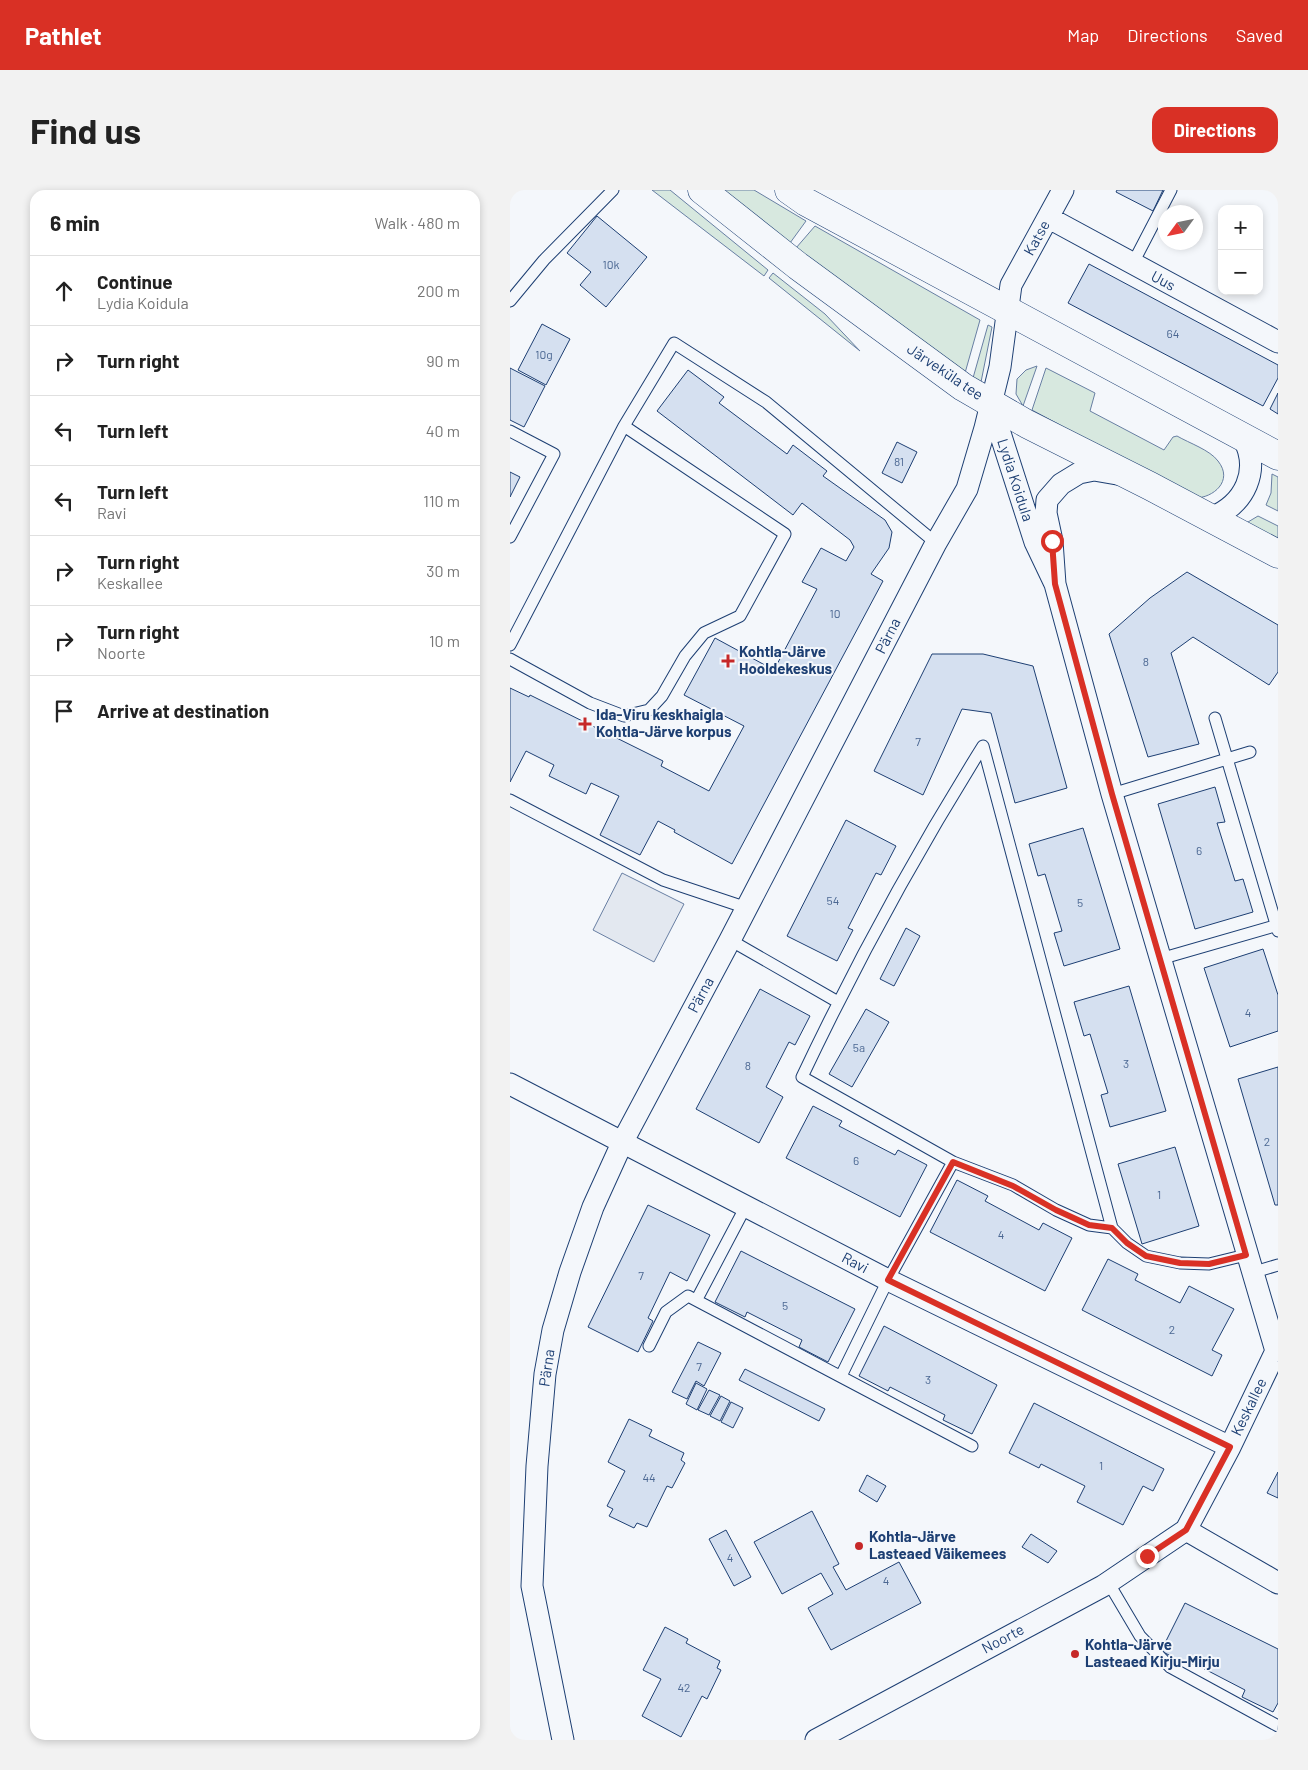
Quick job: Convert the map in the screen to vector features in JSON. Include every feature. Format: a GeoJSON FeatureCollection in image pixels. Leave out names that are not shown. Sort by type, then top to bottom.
{"type":"FeatureCollection","features":[{"type":"Feature","properties":{"kind":"main road","name":"Järveküla tee"},"geometry":{"type":"LineString","coordinates":[[702,190],[814,277],[963,387],[1027,424],[1150,486],[1278,554]]}},
{"type":"Feature","properties":{"kind":"main road"},"geometry":{"type":"LineString","coordinates":[[789,190],[806,202],[1008,298],[1278,456]]}},
{"type":"Feature","properties":{"kind":"street","name":"Katse"},"geometry":{"type":"LineString","coordinates":[[1008,298],[1063,190]]}},
{"type":"Feature","properties":{"kind":"street","name":"Uus"},"geometry":{"type":"LineString","coordinates":[[1048,218],[1132,265],[1278,342]]}},
{"type":"Feature","properties":{"kind":"street","name":"Pärna"},"geometry":{"type":"LineString","coordinates":[[563,1740],[532,1586],[537,1466],[545,1374],[553,1330],[572,1264],[593,1207],[623,1141],[747,908],[936,543],[967,489],[1000,367],[1008,298]]}},
{"type":"Feature","properties":{"kind":"street","name":"Lydia Koidula"},"geometry":{"type":"LineString","coordinates":[[990,402],[1035,542],[1055,584],[1112,794],[1249,1264],[1277,1352]]}},
{"type":"Feature","properties":{"kind":"street"},"geometry":{"type":"LineString","coordinates":[[1211,518],[1233,506],[1247,482],[1252,460],[1250,450],[1243,437]]}},
{"type":"Feature","properties":{"kind":"street","name":"Lydia Koidula"},"geometry":{"type":"LineString","coordinates":[[1055,584],[1052,541],[1046,513],[1047,500],[1055,490],[1073,476],[1094,470],[1112,472],[1150,486]]}},
{"type":"Feature","properties":{"kind":"street","name":"Ravi"},"geometry":{"type":"LineString","coordinates":[[510,1084],[888,1280],[1230,1447]]}},
{"type":"Feature","properties":{"kind":"street","name":"Keskallee"},"geometry":{"type":"LineString","coordinates":[[1186,1530],[1277,1352]]}},
{"type":"Feature","properties":{"kind":"street"},"geometry":{"type":"LineString","coordinates":[[1186,1530],[1278,1583]]}},
{"type":"Feature","properties":{"kind":"street","name":"Noorte"},"geometry":{"type":"LineString","coordinates":[[816,1740],[1108,1582],[1186,1530]]}},
{"type":"Feature","properties":{"kind":"lane"},"geometry":{"type":"LineString","coordinates":[[510,300],[544,260],[613,190]]}},
{"type":"Feature","properties":{"kind":"lane"},"geometry":{"type":"LineString","coordinates":[[1132,265],[1171,190]]}},
{"type":"Feature","properties":{"kind":"lane"},"geometry":{"type":"LineString","coordinates":[[510,645],[624,426],[674,344],[766,402],[936,543]]}},
{"type":"Feature","properties":{"kind":"lane"},"geometry":{"type":"LineString","coordinates":[[510,659],[590,704],[624,716],[649,710],[662,696],[685,656],[704,634],[740,616],[785,534],[624,426]]}},
{"type":"Feature","properties":{"kind":"lane"},"geometry":{"type":"LineString","coordinates":[[510,431],[554,454],[510,537]]}},
{"type":"Feature","properties":{"kind":"lane"},"geometry":{"type":"LineString","coordinates":[[1160,959],[1277,927],[1216,718]]}},
{"type":"Feature","properties":{"kind":"lane"},"geometry":{"type":"LineString","coordinates":[[1112,1228],[1089,1225],[1056,1210],[1013,1186],[953,1162],[802,1077],[838,1002],[930,830],[983,746],[1112,1228],[1127,1243],[1146,1256],[1180,1263],[1278,1265]]}},
{"type":"Feature","properties":{"kind":"lane"},"geometry":{"type":"LineString","coordinates":[[1112,794],[1250,752]]}},
{"type":"Feature","properties":{"kind":"lane"},"geometry":{"type":"LineString","coordinates":[[510,800],[663,880],[747,908]]}},
{"type":"Feature","properties":{"kind":"lane"},"geometry":{"type":"LineString","coordinates":[[730,940],[838,1002]]}},
{"type":"Feature","properties":{"kind":"lane"},"geometry":{"type":"LineString","coordinates":[[841,1376],[888,1280],[953,1162]]}},
{"type":"Feature","properties":{"kind":"lane"},"geometry":{"type":"LineString","coordinates":[[697,1300],[746,1206]]}},
{"type":"Feature","properties":{"kind":"lane"},"geometry":{"type":"LineString","coordinates":[[649,1346],[666,1312],[688,1296],[972,1446]]}},
{"type":"Feature","properties":{"kind":"lane"},"geometry":{"type":"LineString","coordinates":[[1108,1582],[1140,1636],[1170,1667],[1278,1726]]}},
{"type":"Feature","properties":{"kind":"shaded area"},"geometry":{"type":"Polygon","coordinates":[[[652,190],[670,190],[768,270],[764,276],[652,190]]]}},
{"type":"Feature","properties":{"kind":"shaded area"},"geometry":{"type":"Polygon","coordinates":[[[722,190],[754,190],[806,221],[790,243],[722,190]]]}},
{"type":"Feature","properties":{"kind":"shaded area"},"geometry":{"type":"Polygon","coordinates":[[[815,226],[980,320],[965,373],[796,248],[815,226]]]}},
{"type":"Feature","properties":{"kind":"shaded area"},"geometry":{"type":"Polygon","coordinates":[[[773,273],[825,314],[860,351],[769,278],[773,273]]]}},
{"type":"Feature","properties":{"kind":"shaded area"},"geometry":{"type":"Polygon","coordinates":[[[988,325],[992,327],[981,382],[973,378],[988,325]]]}},
{"type":"Feature","properties":{"kind":"shaded area"},"geometry":{"type":"Polygon","coordinates":[[[1037,366],[1023,406],[1016,394],[1017,379],[1026,370],[1037,366]]]}},
{"type":"Feature","properties":{"kind":"shaded area"},"geometry":{"type":"Polygon","coordinates":[[[1046,368],[1095,393],[1090,411],[1164,450],[1173,437],[1177,436],[1210,453],[1218,461],[1224,475],[1219,487],[1208,495],[1195,498],[1032,410],[1046,368]]]}},
{"type":"Feature","properties":{"kind":"shaded area"},"geometry":{"type":"Polygon","coordinates":[[[1272,474],[1278,477],[1278,511],[1266,505],[1271,493],[1272,474]]]}},
{"type":"Feature","properties":{"kind":"shaded area"},"geometry":{"type":"Polygon","coordinates":[[[1258,516],[1278,526],[1278,544],[1243,525],[1258,516]]]}},
{"type":"Feature","properties":{"kind":"shaded area"},"geometry":{"type":"Polygon","coordinates":[[[622,873],[684,904],[654,962],[593,930],[622,873]]]}},
{"type":"Feature","properties":{"kind":"building"},"geometry":{"type":"Polygon","coordinates":[[[1117,190],[1163,190],[1153,211],[1116,192],[1117,190]]]}},
{"type":"Feature","properties":{"kind":"building"},"geometry":{"type":"Polygon","coordinates":[[[597,216],[647,257],[606,307],[580,285],[591,272],[567,253],[597,216]]]}},
{"type":"Feature","properties":{"kind":"building"},"geometry":{"type":"Polygon","coordinates":[[[1089,264],[1278,365],[1278,378],[1263,406],[1068,303],[1089,264]]]}},
{"type":"Feature","properties":{"kind":"building"},"geometry":{"type":"Polygon","coordinates":[[[542,324],[570,339],[546,385],[518,370],[542,324]]]}},
{"type":"Feature","properties":{"kind":"building"},"geometry":{"type":"Polygon","coordinates":[[[510,368],[545,386],[524,427],[510,420],[510,368]]]}},
{"type":"Feature","properties":{"kind":"building"},"geometry":{"type":"Polygon","coordinates":[[[688,370],[724,397],[719,403],[787,454],[793,445],[827,471],[823,476],[885,520],[892,532],[889,548],[871,574],[883,581],[732,864],[658,821],[640,855],[600,835],[619,796],[591,783],[586,794],[549,776],[554,765],[526,751],[510,782],[510,688],[529,697],[530,695],[663,761],[661,766],[709,791],[744,726],[684,695],[715,638],[774,670],[817,589],[802,582],[821,548],[846,561],[854,547],[850,540],[802,503],[793,515],[657,411],[688,370]]]}},
{"type":"Feature","properties":{"kind":"building"},"geometry":{"type":"Polygon","coordinates":[[[1278,393],[1278,414],[1270,409],[1278,393]]]}},
{"type":"Feature","properties":{"kind":"building"},"geometry":{"type":"Polygon","coordinates":[[[897,442],[917,452],[902,483],[882,473],[897,442]]]}},
{"type":"Feature","properties":{"kind":"building"},"geometry":{"type":"Polygon","coordinates":[[[510,472],[520,477],[510,497],[510,472]]]}},
{"type":"Feature","properties":{"kind":"building"},"geometry":{"type":"Polygon","coordinates":[[[1187,572],[1278,625],[1278,672],[1269,685],[1193,637],[1171,653],[1199,744],[1148,757],[1109,634],[1150,598],[1187,572]]]}},
{"type":"Feature","properties":{"kind":"building"},"geometry":{"type":"Polygon","coordinates":[[[932,654],[983,654],[1033,666],[1067,788],[1015,803],[991,713],[962,709],[923,795],[874,771],[932,654]]]}},
{"type":"Feature","properties":{"kind":"building"},"geometry":{"type":"Polygon","coordinates":[[[1215,787],[1225,822],[1217,823],[1235,881],[1243,879],[1253,912],[1195,929],[1158,804],[1215,787]]]}},
{"type":"Feature","properties":{"kind":"building"},"geometry":{"type":"Polygon","coordinates":[[[846,820],[896,846],[881,875],[876,873],[848,928],[853,930],[837,961],[787,936],[846,820]]]}},
{"type":"Feature","properties":{"kind":"building"},"geometry":{"type":"Polygon","coordinates":[[[1083,828],[1120,949],[1064,966],[1054,933],[1062,931],[1045,874],[1038,876],[1029,844],[1083,828]]]}},
{"type":"Feature","properties":{"kind":"building"},"geometry":{"type":"Polygon","coordinates":[[[906,928],[920,936],[894,986],[880,979],[906,928]]]}},
{"type":"Feature","properties":{"kind":"building"},"geometry":{"type":"Polygon","coordinates":[[[1263,949],[1278,995],[1278,1031],[1230,1047],[1204,968],[1263,949]]]}},
{"type":"Feature","properties":{"kind":"building"},"geometry":{"type":"Polygon","coordinates":[[[1129,986],[1166,1111],[1110,1127],[1101,1095],[1108,1093],[1090,1034],[1084,1036],[1074,1002],[1129,986]]]}},
{"type":"Feature","properties":{"kind":"building"},"geometry":{"type":"Polygon","coordinates":[[[760,989],[810,1016],[795,1045],[789,1042],[766,1087],[783,1097],[759,1143],[696,1109],[760,989]]]}},
{"type":"Feature","properties":{"kind":"building"},"geometry":{"type":"Polygon","coordinates":[[[866,1009],[889,1022],[852,1087],[829,1074],[866,1009]]]}},
{"type":"Feature","properties":{"kind":"building"},"geometry":{"type":"Polygon","coordinates":[[[1278,1067],[1278,1205],[1275,1205],[1238,1079],[1278,1067]]]}},
{"type":"Feature","properties":{"kind":"building"},"geometry":{"type":"Polygon","coordinates":[[[813,1106],[842,1121],[839,1126],[895,1155],[898,1150],[927,1165],[900,1217],[786,1158],[813,1106]]]}},
{"type":"Feature","properties":{"kind":"building"},"geometry":{"type":"Polygon","coordinates":[[[1175,1147],[1199,1226],[1142,1244],[1118,1164],[1175,1147]]]}},
{"type":"Feature","properties":{"kind":"building"},"geometry":{"type":"Polygon","coordinates":[[[957,1180],[988,1196],[985,1201],[1039,1230],[1043,1223],[1072,1238],[1045,1291],[930,1232],[957,1180]]]}},
{"type":"Feature","properties":{"kind":"building"},"geometry":{"type":"Polygon","coordinates":[[[648,1205],[710,1235],[687,1281],[670,1272],[648,1318],[653,1321],[638,1352],[588,1327],[648,1205]]]}},
{"type":"Feature","properties":{"kind":"building"},"geometry":{"type":"Polygon","coordinates":[[[741,1251],[855,1309],[828,1362],[799,1347],[802,1340],[747,1312],[745,1317],[715,1302],[741,1251]]]}},
{"type":"Feature","properties":{"kind":"building"},"geometry":{"type":"Polygon","coordinates":[[[1108,1259],[1138,1274],[1135,1280],[1180,1303],[1189,1286],[1234,1309],[1212,1350],[1222,1355],[1212,1376],[1082,1310],[1108,1259]]]}},
{"type":"Feature","properties":{"kind":"building"},"geometry":{"type":"Polygon","coordinates":[[[884,1326],[997,1385],[972,1434],[943,1420],[945,1415],[890,1387],[888,1391],[859,1376],[884,1326]]]}},
{"type":"Feature","properties":{"kind":"building"},"geometry":{"type":"Polygon","coordinates":[[[698,1342],[721,1353],[704,1386],[696,1381],[687,1399],[672,1392],[698,1342]]]}},
{"type":"Feature","properties":{"kind":"building"},"geometry":{"type":"Polygon","coordinates":[[[745,1369],[825,1409],[819,1421],[739,1380],[745,1369]]]}},
{"type":"Feature","properties":{"kind":"building"},"geometry":{"type":"Polygon","coordinates":[[[696,1383],[707,1389],[697,1410],[686,1404],[696,1383]]]}},
{"type":"Feature","properties":{"kind":"building"},"geometry":{"type":"Polygon","coordinates":[[[709,1390],[720,1395],[709,1415],[698,1410],[709,1390]]]}},
{"type":"Feature","properties":{"kind":"building"},"geometry":{"type":"Polygon","coordinates":[[[721,1396],[730,1401],[720,1421],[710,1416],[721,1396]]]}},
{"type":"Feature","properties":{"kind":"building"},"geometry":{"type":"Polygon","coordinates":[[[731,1402],[743,1408],[733,1428],[721,1422],[731,1402]]]}},
{"type":"Feature","properties":{"kind":"building"},"geometry":{"type":"Polygon","coordinates":[[[1034,1403],[1164,1469],[1153,1491],[1143,1486],[1123,1525],[1077,1502],[1085,1486],[1041,1464],[1039,1468],[1009,1453],[1034,1403]]]}},
{"type":"Feature","properties":{"kind":"building"},"geometry":{"type":"Polygon","coordinates":[[[629,1419],[652,1430],[649,1436],[684,1453],[681,1460],[685,1463],[672,1488],[667,1486],[647,1527],[637,1523],[634,1528],[609,1516],[613,1509],[607,1506],[625,1471],[608,1462],[629,1419]]]}},
{"type":"Feature","properties":{"kind":"building"},"geometry":{"type":"Polygon","coordinates":[[[1278,1472],[1278,1498],[1267,1493],[1278,1472]]]}},
{"type":"Feature","properties":{"kind":"building"},"geometry":{"type":"Polygon","coordinates":[[[867,1475],[886,1486],[877,1502],[859,1491],[867,1475]]]}},
{"type":"Feature","properties":{"kind":"building"},"geometry":{"type":"Polygon","coordinates":[[[812,1511],[839,1564],[833,1567],[846,1590],[899,1562],[921,1603],[831,1650],[808,1608],[833,1594],[821,1573],[782,1594],[754,1542],[812,1511]]]}},
{"type":"Feature","properties":{"kind":"building"},"geometry":{"type":"Polygon","coordinates":[[[726,1530],[751,1577],[734,1586],[709,1539],[726,1530]]]}},
{"type":"Feature","properties":{"kind":"building"},"geometry":{"type":"Polygon","coordinates":[[[1031,1534],[1057,1551],[1048,1563],[1022,1547],[1031,1534]]]}},
{"type":"Feature","properties":{"kind":"building"},"geometry":{"type":"Polygon","coordinates":[[[1185,1603],[1278,1649],[1278,1703],[1273,1712],[1242,1697],[1245,1690],[1193,1663],[1191,1666],[1161,1651],[1185,1603]]]}},
{"type":"Feature","properties":{"kind":"building"},"geometry":{"type":"Polygon","coordinates":[[[665,1627],[688,1639],[686,1643],[720,1661],[717,1668],[721,1670],[707,1699],[702,1696],[681,1737],[642,1716],[661,1679],[643,1670],[665,1627]]]}},
{"type":"Feature","properties":{"kind":"place","name":"Kohtla-Järve Hooldekeskus"},"geometry":{"type":"Point","coordinates":[728,661]}},
{"type":"Feature","properties":{"kind":"place","name":"Ida-Viru keskhaigla Kohtla-Järve korpus"},"geometry":{"type":"Point","coordinates":[585,724]}},
{"type":"Feature","properties":{"kind":"place","name":"Kohtla-Järve Lasteaed Väikemees"},"geometry":{"type":"Point","coordinates":[859,1546]}},
{"type":"Feature","properties":{"kind":"place","name":"Kohtla-Järve Lasteaed Kirju-Mirju"},"geometry":{"type":"Point","coordinates":[1075,1654]}},
{"type":"Feature","properties":{"kind":"route"},"geometry":{"type":"LineString","coordinates":[[1052,541],[1055,584],[1112,794],[1246,1255],[1209,1264],[1180,1263],[1146,1256],[1127,1243],[1112,1228],[1089,1225],[1056,1210],[1013,1186],[953,1162],[888,1280],[1230,1447],[1186,1530],[1147,1556]]}}]}
